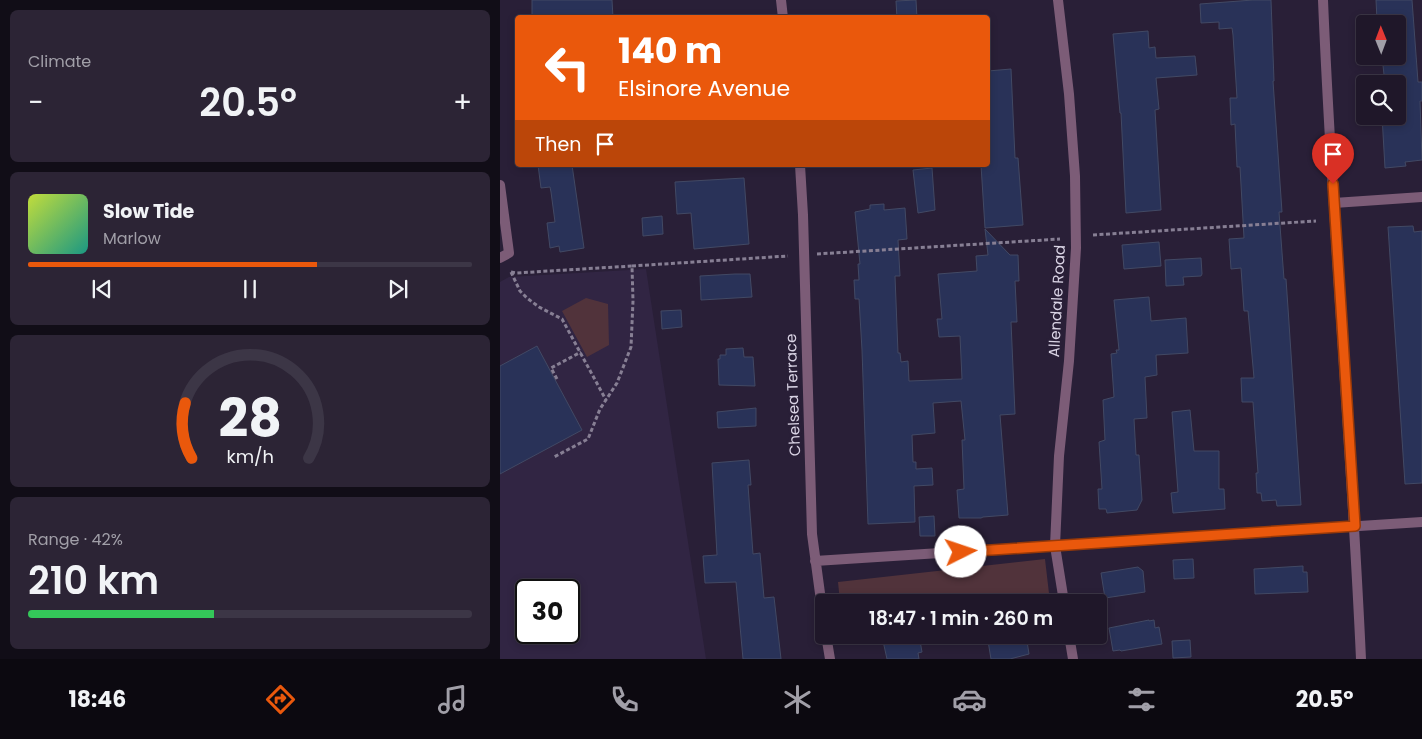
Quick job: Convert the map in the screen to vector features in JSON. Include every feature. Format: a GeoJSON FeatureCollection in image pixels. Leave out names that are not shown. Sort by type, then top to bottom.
{"type":"FeatureCollection","features":[{"type":"Feature","properties":{"kind":"street"},"geometry":{"type":"LineString","coordinates":[[781,0],[783,15]]}},
{"type":"Feature","properties":{"kind":"street","name":"Allendale Road"},"geometry":{"type":"LineString","coordinates":[[1058,0],[1069,94],[1075,176],[1076,248],[1069,361],[1059,456],[1055,546],[1063,594]]}},
{"type":"Feature","properties":{"kind":"street"},"geometry":{"type":"LineString","coordinates":[[1323,0],[1355,526],[1361,659]]}},
{"type":"Feature","properties":{"kind":"street","name":"Chelsea Terrace"},"geometry":{"type":"LineString","coordinates":[[800,167],[812,534],[820,594]]}},
{"type":"Feature","properties":{"kind":"street"},"geometry":{"type":"LineString","coordinates":[[500,186],[505,256]]}},
{"type":"Feature","properties":{"kind":"street"},"geometry":{"type":"LineString","coordinates":[[1334,203],[1422,197]]}},
{"type":"Feature","properties":{"kind":"street"},"geometry":{"type":"LineString","coordinates":[[815,561],[1422,522]]}},
{"type":"Feature","properties":{"kind":"street"},"geometry":{"type":"LineString","coordinates":[[828,644],[830,659]]}},
{"type":"Feature","properties":{"kind":"street"},"geometry":{"type":"LineString","coordinates":[[1070,644],[1073,659]]}},
{"type":"Feature","properties":{"kind":"path"},"geometry":{"type":"LineString","coordinates":[[1093,235],[1316,221]]}},
{"type":"Feature","properties":{"kind":"path"},"geometry":{"type":"LineString","coordinates":[[816,254],[1060,239]]}},
{"type":"Feature","properties":{"kind":"path"},"geometry":{"type":"LineString","coordinates":[[606,400],[562,319],[539,307],[527,298],[520,291],[511,272],[788,256]]}},
{"type":"Feature","properties":{"kind":"path"},"geometry":{"type":"LineString","coordinates":[[554,457],[588,439],[597,415],[617,383],[631,347],[634,301],[632,266]]}},
{"type":"Feature","properties":{"kind":"path"},"geometry":{"type":"LineString","coordinates":[[557,379],[551,368],[581,352]]}},
{"type":"Feature","properties":{"kind":"shaded area"},"geometry":{"type":"Polygon","coordinates":[[[646,269],[706,659],[500,659],[500,282],[509,277],[646,269]]]}},
{"type":"Feature","properties":{"kind":"shaded area"},"geometry":{"type":"Polygon","coordinates":[[[586,298],[608,304],[609,345],[587,357],[562,311],[586,298]]]}},
{"type":"Feature","properties":{"kind":"shaded area"},"geometry":{"type":"Polygon","coordinates":[[[1045,559],[1049,594],[839,594],[838,582],[1045,559]]]}},
{"type":"Feature","properties":{"kind":"building"},"geometry":{"type":"Polygon","coordinates":[[[532,0],[612,0],[613,15],[532,15],[532,0]]]}},
{"type":"Feature","properties":{"kind":"building"},"geometry":{"type":"Polygon","coordinates":[[[916,0],[917,15],[897,15],[896,1],[916,0]]]}},
{"type":"Feature","properties":{"kind":"building"},"geometry":{"type":"Polygon","coordinates":[[[1271,0],[1273,81],[1282,212],[1279,212],[1284,279],[1286,279],[1301,505],[1277,506],[1276,500],[1262,501],[1261,493],[1257,493],[1256,473],[1258,473],[1253,402],[1242,402],[1241,378],[1254,378],[1248,311],[1244,311],[1241,268],[1231,269],[1229,239],[1244,238],[1240,167],[1237,167],[1235,124],[1231,125],[1230,98],[1237,98],[1233,35],[1232,28],[1219,29],[1219,22],[1201,23],[1200,4],[1271,0]]]}},
{"type":"Feature","properties":{"kind":"building"},"geometry":{"type":"Polygon","coordinates":[[[1376,0],[1412,0],[1418,82],[1422,82],[1422,101],[1420,101],[1422,160],[1405,162],[1406,166],[1385,168],[1383,125],[1406,125],[1406,75],[1384,75],[1383,65],[1406,65],[1406,15],[1377,15],[1376,0]]]}},
{"type":"Feature","properties":{"kind":"building"},"geometry":{"type":"Polygon","coordinates":[[[1148,31],[1149,48],[1155,47],[1156,58],[1195,56],[1197,75],[1156,78],[1159,109],[1155,110],[1161,210],[1126,213],[1121,113],[1113,34],[1148,31]]]}},
{"type":"Feature","properties":{"kind":"building"},"geometry":{"type":"Polygon","coordinates":[[[1011,69],[1015,158],[1018,158],[1023,225],[985,228],[981,167],[990,167],[990,71],[1011,69]]]}},
{"type":"Feature","properties":{"kind":"building"},"geometry":{"type":"Polygon","coordinates":[[[538,167],[572,167],[584,248],[560,252],[559,246],[550,248],[547,223],[555,222],[551,192],[550,187],[541,188],[538,167]]]}},
{"type":"Feature","properties":{"kind":"building"},"geometry":{"type":"Polygon","coordinates":[[[932,168],[935,210],[918,213],[913,170],[932,168]]]}},
{"type":"Feature","properties":{"kind":"building"},"geometry":{"type":"Polygon","coordinates":[[[744,178],[749,244],[694,249],[691,213],[677,214],[675,182],[744,178]]]}},
{"type":"Feature","properties":{"kind":"building"},"geometry":{"type":"Polygon","coordinates":[[[884,204],[884,210],[905,208],[907,239],[898,240],[900,276],[895,276],[898,353],[900,353],[901,362],[908,361],[909,381],[962,379],[960,336],[939,337],[937,319],[942,319],[938,274],[977,271],[976,256],[988,255],[985,229],[1010,255],[1018,255],[1019,281],[1015,281],[1017,322],[1011,322],[1015,414],[1000,415],[1008,515],[959,518],[957,490],[964,489],[962,440],[965,440],[961,401],[933,403],[935,433],[912,435],[913,462],[916,462],[916,469],[932,468],[933,485],[914,486],[915,522],[868,524],[862,350],[859,299],[855,299],[854,280],[859,280],[858,264],[860,264],[855,212],[870,209],[870,205],[884,204]]]}},
{"type":"Feature","properties":{"kind":"building"},"geometry":{"type":"Polygon","coordinates":[[[662,216],[663,234],[643,236],[642,218],[662,216]]]}},
{"type":"Feature","properties":{"kind":"building"},"geometry":{"type":"Polygon","coordinates":[[[1413,226],[1414,232],[1422,231],[1422,483],[1405,484],[1388,227],[1413,226]]]}},
{"type":"Feature","properties":{"kind":"building"},"geometry":{"type":"Polygon","coordinates":[[[1159,242],[1161,266],[1124,269],[1122,245],[1159,242]]]}},
{"type":"Feature","properties":{"kind":"building"},"geometry":{"type":"Polygon","coordinates":[[[1201,258],[1201,276],[1183,277],[1184,285],[1166,286],[1165,260],[1201,258]]]}},
{"type":"Feature","properties":{"kind":"building"},"geometry":{"type":"Polygon","coordinates":[[[750,274],[752,297],[701,300],[700,276],[750,274]]]}},
{"type":"Feature","properties":{"kind":"building"},"geometry":{"type":"Polygon","coordinates":[[[1149,297],[1151,321],[1186,318],[1188,353],[1156,355],[1157,375],[1145,377],[1147,418],[1134,419],[1136,455],[1139,455],[1142,500],[1137,510],[1107,513],[1106,509],[1099,509],[1098,489],[1102,489],[1099,442],[1105,440],[1103,400],[1114,397],[1111,354],[1117,353],[1116,350],[1119,350],[1114,300],[1149,297]]]}},
{"type":"Feature","properties":{"kind":"building"},"geometry":{"type":"Polygon","coordinates":[[[681,310],[682,327],[662,329],[661,311],[681,310]]]}},
{"type":"Feature","properties":{"kind":"building"},"geometry":{"type":"Polygon","coordinates":[[[537,346],[582,430],[500,474],[500,366],[537,346]]]}},
{"type":"Feature","properties":{"kind":"building"},"geometry":{"type":"Polygon","coordinates":[[[743,348],[744,357],[753,357],[755,386],[719,385],[718,359],[720,359],[720,355],[726,355],[726,349],[743,348]]]}},
{"type":"Feature","properties":{"kind":"building"},"geometry":{"type":"Polygon","coordinates":[[[756,408],[756,426],[718,428],[717,412],[756,408]]]}},
{"type":"Feature","properties":{"kind":"building"},"geometry":{"type":"Polygon","coordinates":[[[1190,410],[1194,451],[1219,451],[1219,489],[1224,489],[1225,509],[1173,513],[1171,493],[1178,492],[1172,412],[1190,410]]]}},
{"type":"Feature","properties":{"kind":"building"},"geometry":{"type":"Polygon","coordinates":[[[749,460],[751,485],[748,485],[753,554],[760,553],[764,598],[774,597],[781,659],[743,659],[736,582],[705,583],[703,556],[717,555],[712,463],[749,460]]]}},
{"type":"Feature","properties":{"kind":"building"},"geometry":{"type":"Polygon","coordinates":[[[934,516],[935,536],[920,536],[919,517],[934,516]]]}},
{"type":"Feature","properties":{"kind":"building"},"geometry":{"type":"Polygon","coordinates":[[[1193,559],[1194,578],[1174,579],[1173,560],[1193,559]]]}},
{"type":"Feature","properties":{"kind":"building"},"geometry":{"type":"Polygon","coordinates":[[[1303,566],[1303,572],[1307,572],[1308,592],[1255,594],[1254,569],[1303,566]]]}},
{"type":"Feature","properties":{"kind":"building"},"geometry":{"type":"Polygon","coordinates":[[[1138,567],[1143,571],[1145,592],[1107,598],[1107,594],[1104,594],[1101,573],[1138,567]]]}},
{"type":"Feature","properties":{"kind":"building"},"geometry":{"type":"Polygon","coordinates":[[[1154,620],[1155,628],[1159,627],[1162,644],[1113,651],[1109,628],[1154,620]]]}},
{"type":"Feature","properties":{"kind":"building"},"geometry":{"type":"Polygon","coordinates":[[[1190,640],[1191,657],[1173,658],[1172,641],[1190,640]]]}},
{"type":"Feature","properties":{"kind":"building"},"geometry":{"type":"Polygon","coordinates":[[[884,644],[921,644],[922,652],[918,653],[919,659],[887,659],[884,644]]]}},
{"type":"Feature","properties":{"kind":"building"},"geometry":{"type":"Polygon","coordinates":[[[988,644],[1027,644],[1029,654],[1010,659],[991,659],[988,644]]]}},
{"type":"Feature","properties":{"kind":"route"},"geometry":{"type":"LineString","coordinates":[[961,552],[1355,526],[1333,184]]}}]}
